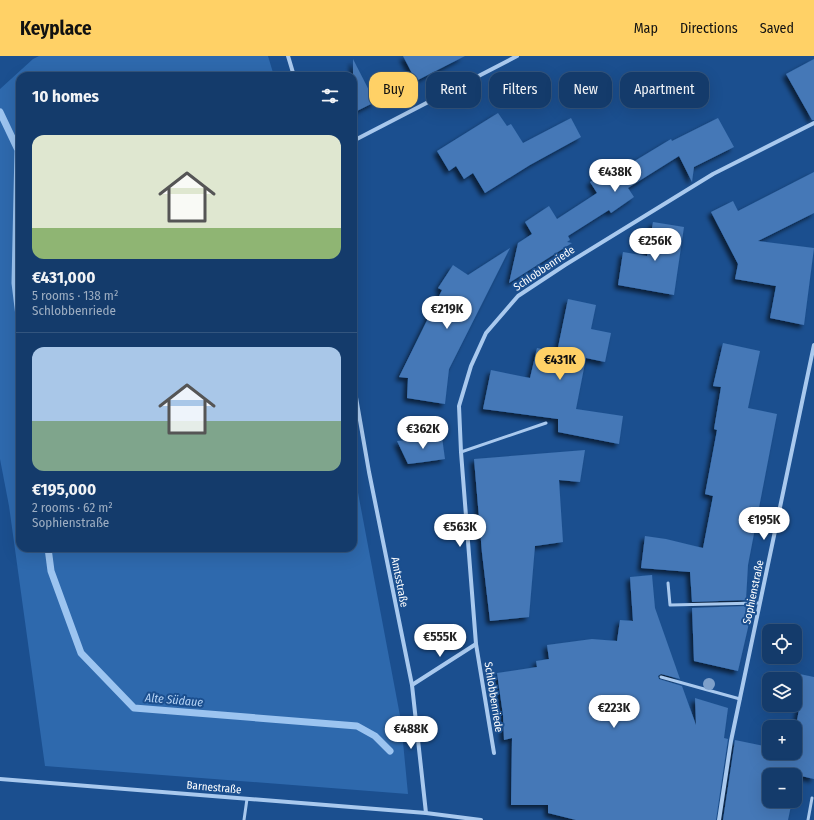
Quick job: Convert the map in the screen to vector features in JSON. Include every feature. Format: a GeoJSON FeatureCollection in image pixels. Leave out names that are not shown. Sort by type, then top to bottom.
{"type":"FeatureCollection","features":[{"type":"Feature","properties":{"kind":"street"},"geometry":{"type":"LineString","coordinates":[[288,56],[293,72]]}},
{"type":"Feature","properties":{"kind":"street"},"geometry":{"type":"LineString","coordinates":[[357,139],[518,56]]}},
{"type":"Feature","properties":{"kind":"street","name":"Schlobbenriede"},"geometry":{"type":"LineString","coordinates":[[494,753],[476,644],[461,452],[459,406],[470,366],[486,333],[518,296],[713,174],[814,123]]}},
{"type":"Feature","properties":{"kind":"street","name":"Sophienstraße"},"geometry":{"type":"LineString","coordinates":[[719,820],[740,699],[759,603],[814,345]]}},
{"type":"Feature","properties":{"kind":"street","name":"Amtsstraße"},"geometry":{"type":"LineString","coordinates":[[357,403],[369,472],[412,685],[426,813]]}},
{"type":"Feature","properties":{"kind":"street"},"geometry":{"type":"LineString","coordinates":[[412,685],[476,644]]}},
{"type":"Feature","properties":{"kind":"street","name":"Barnestraße"},"geometry":{"type":"LineString","coordinates":[[0,779],[426,813],[481,820]]}},
{"type":"Feature","properties":{"kind":"lane"},"geometry":{"type":"LineString","coordinates":[[461,452],[546,423]]}},
{"type":"Feature","properties":{"kind":"lane"},"geometry":{"type":"LineString","coordinates":[[668,584],[670,605],[759,603]]}},
{"type":"Feature","properties":{"kind":"lane"},"geometry":{"type":"LineString","coordinates":[[661,677],[740,699]]}},
{"type":"Feature","properties":{"kind":"lane"},"geometry":{"type":"LineString","coordinates":[[244,820],[247,798]]}},
{"type":"Feature","properties":{"kind":"lane"},"geometry":{"type":"LineString","coordinates":[[808,820],[812,798]]}},
{"type":"Feature","properties":{"kind":"shaded area"},"geometry":{"type":"Polygon","coordinates":[[[39,56],[268,56],[273,72],[19,72],[33,59],[39,56]]]}},
{"type":"Feature","properties":{"kind":"shaded area"},"geometry":{"type":"Polygon","coordinates":[[[16,74],[16,552],[357,552],[357,487],[401,721],[408,794],[45,766],[9,506],[0,459],[0,89],[16,74]]]}},
{"type":"Feature","properties":{"kind":"building"},"geometry":{"type":"Polygon","coordinates":[[[403,56],[465,56],[434,72],[426,72],[426,76],[418,80],[418,72],[411,72],[403,56]]]}},
{"type":"Feature","properties":{"kind":"building"},"geometry":{"type":"Polygon","coordinates":[[[353,59],[369,90],[369,105],[357,111],[357,72],[353,72],[353,59]]]}},
{"type":"Feature","properties":{"kind":"building"},"geometry":{"type":"Polygon","coordinates":[[[814,59],[814,120],[812,120],[786,74],[814,59]]]}},
{"type":"Feature","properties":{"kind":"building"},"geometry":{"type":"Polygon","coordinates":[[[498,113],[507,126],[511,124],[523,143],[571,118],[581,137],[530,165],[485,193],[473,173],[464,179],[456,166],[449,171],[437,151],[498,113]]]}},
{"type":"Feature","properties":{"kind":"building"},"geometry":{"type":"Polygon","coordinates":[[[718,118],[734,147],[694,167],[692,182],[679,156],[628,188],[634,197],[611,213],[609,210],[568,236],[570,240],[567,242],[572,243],[509,283],[518,243],[532,234],[525,222],[549,206],[557,219],[597,193],[590,182],[613,166],[614,168],[625,161],[628,165],[671,139],[672,141],[718,118]]]}},
{"type":"Feature","properties":{"kind":"building"},"geometry":{"type":"Polygon","coordinates":[[[814,172],[814,213],[758,241],[814,248],[804,325],[770,318],[776,286],[735,279],[738,264],[711,212],[733,201],[738,211],[814,172]]]}},
{"type":"Feature","properties":{"kind":"building"},"geometry":{"type":"Polygon","coordinates":[[[653,222],[684,227],[674,295],[618,285],[623,252],[647,256],[653,222]]]}},
{"type":"Feature","properties":{"kind":"building"},"geometry":{"type":"Polygon","coordinates":[[[510,248],[449,369],[445,404],[407,398],[408,378],[399,377],[442,290],[438,288],[453,265],[468,275],[510,248]]]}},
{"type":"Feature","properties":{"kind":"building"},"geometry":{"type":"Polygon","coordinates":[[[568,299],[596,305],[591,329],[611,333],[605,362],[586,358],[576,409],[623,416],[619,444],[558,432],[558,419],[483,409],[491,370],[530,378],[537,348],[557,352],[568,299]]]}},
{"type":"Feature","properties":{"kind":"building"},"geometry":{"type":"Polygon","coordinates":[[[723,343],[760,351],[748,408],[777,414],[748,565],[746,600],[692,602],[690,572],[641,568],[645,536],[666,539],[703,548],[713,496],[705,494],[717,430],[714,429],[721,387],[713,386],[723,343]]]}},
{"type":"Feature","properties":{"kind":"building"},"geometry":{"type":"Polygon","coordinates":[[[442,437],[445,459],[408,464],[397,441],[442,437]]]}},
{"type":"Feature","properties":{"kind":"building"},"geometry":{"type":"Polygon","coordinates":[[[585,450],[580,482],[559,480],[563,542],[535,546],[529,617],[490,621],[482,553],[474,459],[585,450]]]}},
{"type":"Feature","properties":{"kind":"building"},"geometry":{"type":"Polygon","coordinates":[[[652,575],[655,608],[680,679],[661,674],[658,676],[659,679],[682,686],[696,725],[695,698],[728,708],[724,738],[728,739],[716,820],[576,820],[548,813],[548,805],[511,805],[512,738],[504,740],[503,715],[497,673],[537,667],[536,661],[549,659],[547,645],[592,639],[617,641],[620,620],[633,621],[630,577],[652,575]]]}},
{"type":"Feature","properties":{"kind":"building"},"geometry":{"type":"Polygon","coordinates":[[[746,606],[746,614],[750,619],[738,671],[694,661],[692,608],[746,606]]]}},
{"type":"Feature","properties":{"kind":"building"},"geometry":{"type":"Polygon","coordinates":[[[802,674],[814,677],[814,779],[802,776],[802,768],[762,768],[762,808],[791,808],[788,820],[723,820],[735,740],[762,746],[762,760],[802,760],[802,720],[797,720],[799,712],[802,712],[802,674]]]}},
{"type":"Feature","properties":{"kind":"waterway","name":"Alte Südaue"},"geometry":{"type":"LineString","coordinates":[[0,112],[16,146]]}},
{"type":"Feature","properties":{"kind":"waterway","name":"Alte Südaue"},"geometry":{"type":"LineString","coordinates":[[16,239],[16,291]]}},
{"type":"Feature","properties":{"kind":"waterway","name":"Alte Südaue"},"geometry":{"type":"LineString","coordinates":[[49,552],[51,571],[81,653],[134,708],[357,726],[375,736],[390,751]]}}]}
